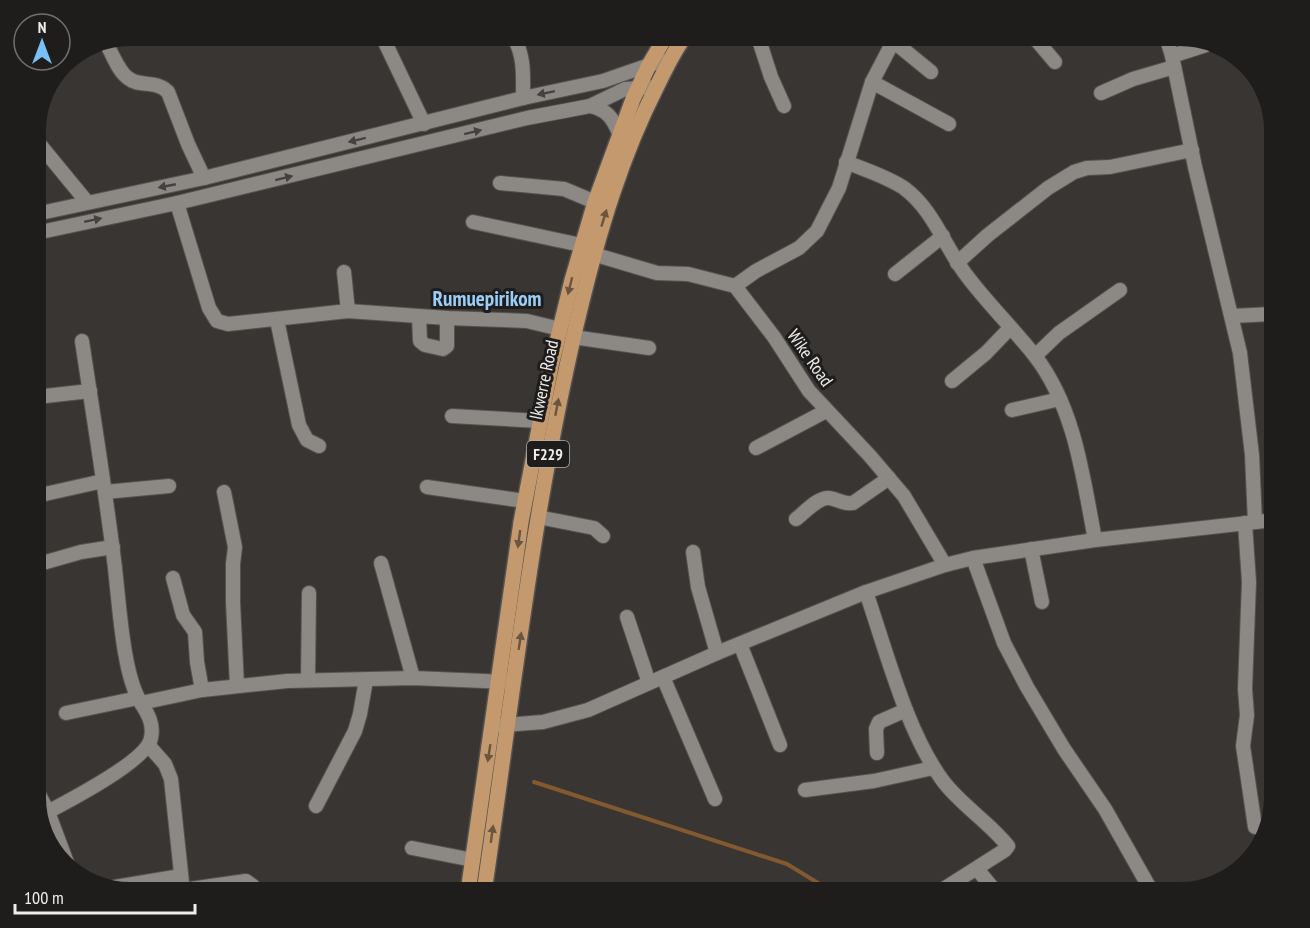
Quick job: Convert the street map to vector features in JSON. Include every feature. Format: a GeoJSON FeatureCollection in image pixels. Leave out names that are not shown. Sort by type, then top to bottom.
{"type":"FeatureCollection","features":[{"type":"Feature","properties":{"kind":"main road","name":"Ikwerre Road"},"geometry":{"type":"LineString","coordinates":[[484,882],[525,501],[540,421],[587,250],[595,202],[632,92],[660,46]]}},
{"type":"Feature","properties":{"kind":"main road","name":"Ikwerre Road"},"geometry":{"type":"LineString","coordinates":[[587,250],[638,123],[679,46]]}},
{"type":"Feature","properties":{"kind":"main road","name":"Ikwerre Road"},"geometry":{"type":"LineString","coordinates":[[506,682],[553,430],[566,333]]}},
{"type":"Feature","properties":{"kind":"main road","name":"Ikwerre Road"},"geometry":{"type":"LineString","coordinates":[[470,882],[500,726]]}},
{"type":"Feature","properties":{"kind":"street"},"geometry":{"type":"LineString","coordinates":[[387,46],[424,124]]}},
{"type":"Feature","properties":{"kind":"street"},"geometry":{"type":"LineString","coordinates":[[518,46],[523,64],[523,98]]}},
{"type":"Feature","properties":{"kind":"street"},"geometry":{"type":"LineString","coordinates":[[761,46],[784,106]]}},
{"type":"Feature","properties":{"kind":"street"},"geometry":{"type":"LineString","coordinates":[[473,222],[587,250],[657,273],[688,274],[735,286],[756,271],[799,248],[817,231],[839,188],[873,82],[890,46]]}},
{"type":"Feature","properties":{"kind":"street"},"geometry":{"type":"LineString","coordinates":[[903,46],[931,72]]}},
{"type":"Feature","properties":{"kind":"street"},"geometry":{"type":"LineString","coordinates":[[1042,46],[1055,62]]}},
{"type":"Feature","properties":{"kind":"street"},"geometry":{"type":"LineString","coordinates":[[1169,46],[1216,258],[1232,316],[1247,404],[1252,455],[1245,689],[1247,715],[1243,746],[1255,827]]}},
{"type":"Feature","properties":{"kind":"street"},"geometry":{"type":"LineString","coordinates":[[1101,93],[1199,48]]}},
{"type":"Feature","properties":{"kind":"street"},"geometry":{"type":"LineString","coordinates":[[110,49],[126,77],[133,82],[156,84],[168,92],[204,178]]}},
{"type":"Feature","properties":{"kind":"street"},"geometry":{"type":"LineString","coordinates":[[47,211],[204,178],[523,98],[603,81],[670,60]]}},
{"type":"Feature","properties":{"kind":"street"},"geometry":{"type":"LineString","coordinates":[[603,81],[632,92],[638,123]]}},
{"type":"Feature","properties":{"kind":"street"},"geometry":{"type":"LineString","coordinates":[[873,82],[949,124]]}},
{"type":"Feature","properties":{"kind":"street"},"geometry":{"type":"LineString","coordinates":[[47,231],[177,203],[527,118],[590,106],[632,92],[656,87]]}},
{"type":"Feature","properties":{"kind":"street"},"geometry":{"type":"LineString","coordinates":[[590,106],[609,113],[619,133]]}},
{"type":"Feature","properties":{"kind":"street"},"geometry":{"type":"LineString","coordinates":[[957,263],[988,235],[1048,188],[1074,172],[1192,150]]}},
{"type":"Feature","properties":{"kind":"street"},"geometry":{"type":"LineString","coordinates":[[47,153],[87,202]]}},
{"type":"Feature","properties":{"kind":"street"},"geometry":{"type":"LineString","coordinates":[[846,162],[886,177],[905,189],[920,203],[943,236],[957,263],[983,297],[1035,356],[1060,399],[1079,457],[1095,540]]}},
{"type":"Feature","properties":{"kind":"street"},"geometry":{"type":"LineString","coordinates":[[500,183],[564,189],[595,202]]}},
{"type":"Feature","properties":{"kind":"street"},"geometry":{"type":"LineString","coordinates":[[177,203],[209,308],[217,321],[228,324],[348,311],[527,321],[566,333],[649,348]]}},
{"type":"Feature","properties":{"kind":"street"},"geometry":{"type":"LineString","coordinates":[[895,274],[943,236]]}},
{"type":"Feature","properties":{"kind":"street"},"geometry":{"type":"LineString","coordinates":[[344,272],[348,311]]}},
{"type":"Feature","properties":{"kind":"street","name":"Wike Road"},"geometry":{"type":"LineString","coordinates":[[735,286],[774,337],[809,391],[904,496],[945,565]]}},
{"type":"Feature","properties":{"kind":"street"},"geometry":{"type":"LineString","coordinates":[[1035,356],[1059,333],[1120,290]]}},
{"type":"Feature","properties":{"kind":"street"},"geometry":{"type":"LineString","coordinates":[[1232,316],[1264,314]]}},
{"type":"Feature","properties":{"kind":"street"},"geometry":{"type":"LineString","coordinates":[[419,316],[420,341],[425,345],[443,349],[447,346],[448,340],[447,318]]}},
{"type":"Feature","properties":{"kind":"street"},"geometry":{"type":"LineString","coordinates":[[278,320],[299,425],[307,440],[319,446]]}},
{"type":"Feature","properties":{"kind":"street"},"geometry":{"type":"LineString","coordinates":[[952,381],[986,353],[1010,328]]}},
{"type":"Feature","properties":{"kind":"street"},"geometry":{"type":"LineString","coordinates":[[48,812],[133,762],[149,746],[152,729],[150,718],[135,692],[125,644],[82,341]]}},
{"type":"Feature","properties":{"kind":"street"},"geometry":{"type":"LineString","coordinates":[[47,397],[90,391]]}},
{"type":"Feature","properties":{"kind":"street"},"geometry":{"type":"LineString","coordinates":[[1012,410],[1060,399]]}},
{"type":"Feature","properties":{"kind":"street"},"geometry":{"type":"LineString","coordinates":[[756,448],[826,411]]}},
{"type":"Feature","properties":{"kind":"street"},"geometry":{"type":"LineString","coordinates":[[452,416],[540,421]]}},
{"type":"Feature","properties":{"kind":"street"},"geometry":{"type":"LineString","coordinates":[[796,519],[822,499],[830,498],[847,504],[853,503],[889,478]]}},
{"type":"Feature","properties":{"kind":"street"},"geometry":{"type":"LineString","coordinates":[[47,494],[104,486],[169,486]]}},
{"type":"Feature","properties":{"kind":"street"},"geometry":{"type":"LineString","coordinates":[[427,487],[525,501]]}},
{"type":"Feature","properties":{"kind":"street"},"geometry":{"type":"LineString","coordinates":[[224,492],[235,547],[233,602],[237,686]]}},
{"type":"Feature","properties":{"kind":"street"},"geometry":{"type":"LineString","coordinates":[[538,517],[594,528],[603,536]]}},
{"type":"Feature","properties":{"kind":"street"},"geometry":{"type":"LineString","coordinates":[[500,726],[543,722],[588,710],[717,653],[866,592],[945,565],[972,558],[1095,540],[1264,521]]}},
{"type":"Feature","properties":{"kind":"street"},"geometry":{"type":"LineString","coordinates":[[47,562],[81,552],[113,547]]}},
{"type":"Feature","properties":{"kind":"street"},"geometry":{"type":"LineString","coordinates":[[1031,549],[1042,602]]}},
{"type":"Feature","properties":{"kind":"street"},"geometry":{"type":"LineString","coordinates":[[693,552],[698,587],[717,653]]}},
{"type":"Feature","properties":{"kind":"street"},"geometry":{"type":"LineString","coordinates":[[972,558],[1004,643],[1027,687],[1064,749],[1105,808],[1146,882]]}},
{"type":"Feature","properties":{"kind":"street"},"geometry":{"type":"LineString","coordinates":[[381,563],[413,678]]}},
{"type":"Feature","properties":{"kind":"street"},"geometry":{"type":"LineString","coordinates":[[173,578],[183,615],[195,632],[202,690]]}},
{"type":"Feature","properties":{"kind":"street"},"geometry":{"type":"LineString","coordinates":[[866,592],[906,710],[933,768],[1008,846],[957,882]]}},
{"type":"Feature","properties":{"kind":"street"},"geometry":{"type":"LineString","coordinates":[[308,680],[309,593]]}},
{"type":"Feature","properties":{"kind":"street"},"geometry":{"type":"LineString","coordinates":[[627,617],[650,683]]}},
{"type":"Feature","properties":{"kind":"street"},"geometry":{"type":"LineString","coordinates":[[740,644],[780,745]]}},
{"type":"Feature","properties":{"kind":"street"},"geometry":{"type":"LineString","coordinates":[[663,677],[715,799]]}},
{"type":"Feature","properties":{"kind":"street"},"geometry":{"type":"LineString","coordinates":[[66,713],[202,690],[308,680],[413,678],[506,682]]}},
{"type":"Feature","properties":{"kind":"street"},"geometry":{"type":"LineString","coordinates":[[316,806],[355,732],[366,680]]}},
{"type":"Feature","properties":{"kind":"street"},"geometry":{"type":"LineString","coordinates":[[877,753],[876,729],[879,722],[906,710]]}},
{"type":"Feature","properties":{"kind":"street"},"geometry":{"type":"LineString","coordinates":[[149,746],[165,764],[171,779],[182,882]]}},
{"type":"Feature","properties":{"kind":"street"},"geometry":{"type":"LineString","coordinates":[[805,790],[874,781],[933,768]]}},
{"type":"Feature","properties":{"kind":"street"},"geometry":{"type":"LineString","coordinates":[[412,848],[473,860]]}},
{"type":"Feature","properties":{"kind":"street"},"geometry":{"type":"LineString","coordinates":[[976,869],[987,882]]}},
{"type":"Feature","properties":{"kind":"waterway"},"geometry":{"type":"LineString","coordinates":[[534,782],[787,864],[816,882]]}},
{"type":"Feature","properties":{"kind":"district","name":"Rumuepirikom"},"geometry":{"type":"Point","coordinates":[487,299]}}]}
